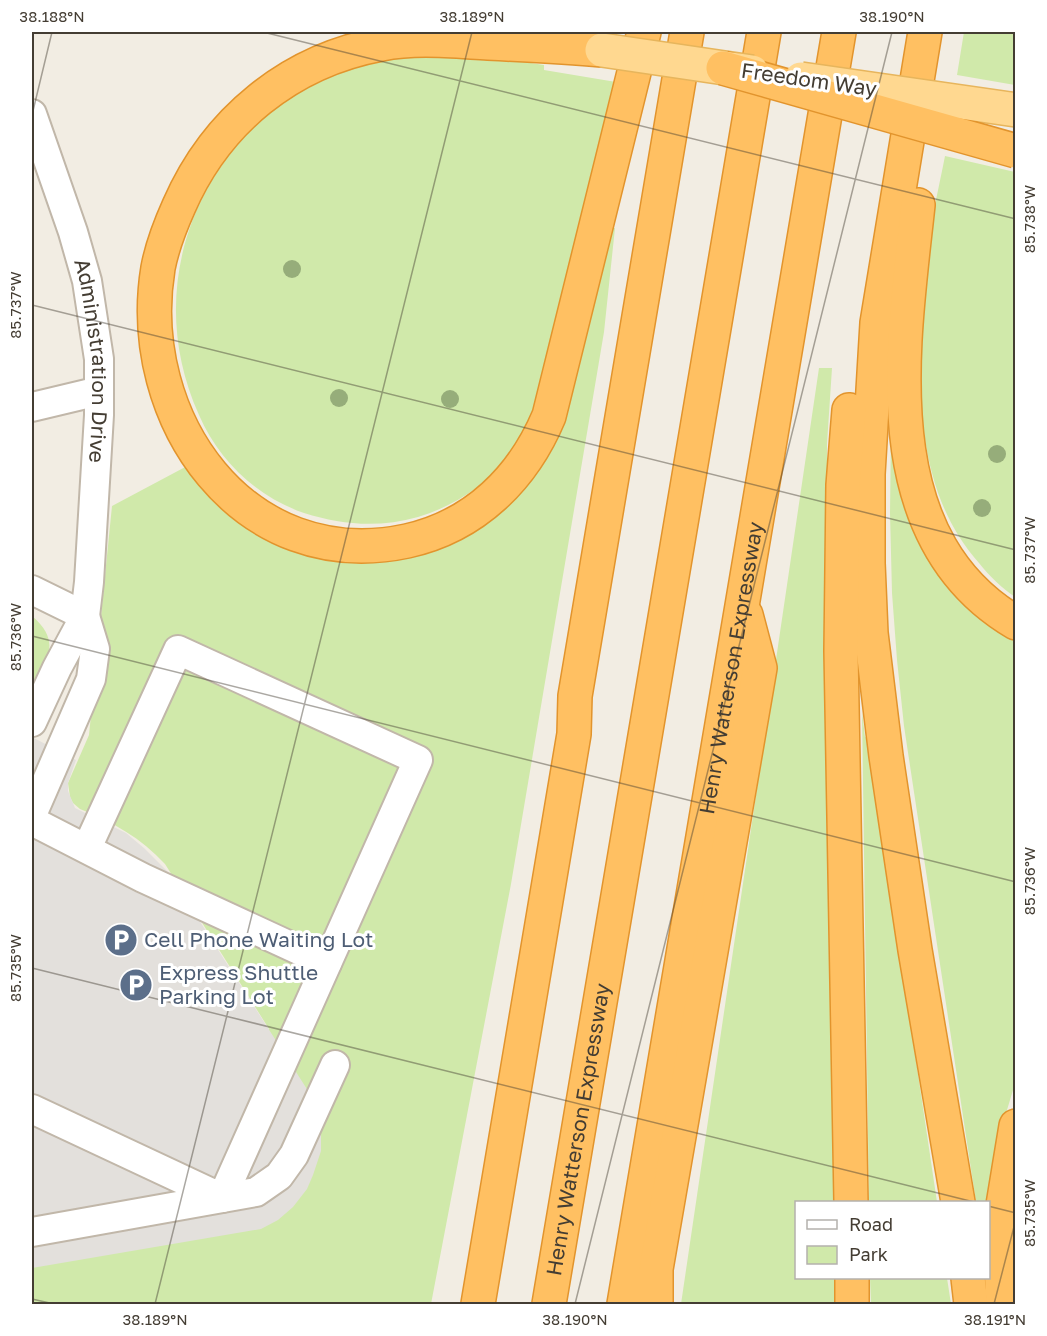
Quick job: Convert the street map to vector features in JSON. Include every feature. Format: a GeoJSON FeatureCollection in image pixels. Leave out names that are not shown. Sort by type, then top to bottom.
{"type":"FeatureCollection","features":[{"type":"Feature","properties":{"kind":"highway"},"geometry":{"type":"LineString","coordinates":[[602,50],[440,40],[412,40],[370,47],[315,64],[293,75],[265,93],[237,118],[210,149],[187,187],[170,227],[158,268],[156,328],[159,359],[166,391],[178,423],[197,457],[216,481],[243,506],[265,521],[304,538],[360,547],[386,546],[442,530],[468,517],[511,481],[540,438],[549,416],[644,32]]}},
{"type":"Feature","properties":{"kind":"highway"},"geometry":{"type":"LineString","coordinates":[[478,1305],[574,734],[575,696],[687,32]]}},
{"type":"Feature","properties":{"kind":"highway","name":"Henry Watterson Expressway"},"geometry":{"type":"LineString","coordinates":[[549,1305],[764,32]]}},
{"type":"Feature","properties":{"kind":"highway","name":"Henry Watterson Expressway"},"geometry":{"type":"LineString","coordinates":[[624,1305],[839,32]]}},
{"type":"Feature","properties":{"kind":"highway"},"geometry":{"type":"LineString","coordinates":[[925,32],[877,323],[868,496],[871,633],[891,790],[958,1201]]}},
{"type":"Feature","properties":{"kind":"highway"},"geometry":{"type":"LineString","coordinates":[[723,68],[1016,151]]}},
{"type":"Feature","properties":{"kind":"highway"},"geometry":{"type":"LineString","coordinates":[[912,114],[922,172],[904,333],[903,376],[909,462],[918,500],[947,558],[985,601],[1016,623]]}},
{"type":"Feature","properties":{"kind":"highway"},"geometry":{"type":"LineString","coordinates":[[851,1201],[842,651],[843,485],[849,410],[870,312],[896,210]]}},
{"type":"Feature","properties":{"kind":"highway"},"geometry":{"type":"LineString","coordinates":[[656,1305],[656,1269],[760,668],[743,603]]}},
{"type":"Feature","properties":{"kind":"highway"},"geometry":{"type":"LineString","coordinates":[[456,1305],[555,733],[575,696]]}},
{"type":"Feature","properties":{"kind":"highway"},"geometry":{"type":"LineString","coordinates":[[1003,1305],[1000,1266],[1002,1211],[1016,1126]]}},
{"type":"Feature","properties":{"kind":"highway"},"geometry":{"type":"LineString","coordinates":[[852,1279],[852,1305]]}},
{"type":"Feature","properties":{"kind":"highway"},"geometry":{"type":"LineString","coordinates":[[968,1279],[971,1305]]}},
{"type":"Feature","properties":{"kind":"main road","name":"Freedom Way"},"geometry":{"type":"LineString","coordinates":[[602,50],[1016,110]]}},
{"type":"Feature","properties":{"kind":"lane","name":"Administration Drive"},"geometry":{"type":"LineString","coordinates":[[32,114],[73,232],[87,281],[96,332],[99,391],[89,582],[85,616],[32,722]]}},
{"type":"Feature","properties":{"kind":"lane"},"geometry":{"type":"LineString","coordinates":[[32,407],[99,391]]}},
{"type":"Feature","properties":{"kind":"lane"},"geometry":{"type":"LineString","coordinates":[[32,590],[85,616]]}},
{"type":"Feature","properties":{"kind":"lane","name":"Administration Drive"},"geometry":{"type":"LineString","coordinates":[[32,815],[91,679],[95,649],[85,616]]}},
{"type":"Feature","properties":{"kind":"lane"},"geometry":{"type":"LineString","coordinates":[[87,848],[178,650],[418,760],[222,1198]]}},
{"type":"Feature","properties":{"kind":"lane"},"geometry":{"type":"LineString","coordinates":[[32,821],[143,878],[327,963]]}},
{"type":"Feature","properties":{"kind":"lane"},"geometry":{"type":"LineString","coordinates":[[32,1232],[256,1192],[279,1176],[294,1155],[335,1065]]}},
{"type":"Feature","properties":{"kind":"lane"},"geometry":{"type":"LineString","coordinates":[[32,1109],[222,1198]]}},
{"type":"Feature","properties":{"kind":"green space"},"geometry":{"type":"Polygon","coordinates":[[[964,32],[1015,32],[1015,85],[957,75],[964,32]]]}},
{"type":"Feature","properties":{"kind":"green space"},"geometry":{"type":"Polygon","coordinates":[[[435,48],[544,65],[544,70],[616,82],[553,350],[544,386],[523,437],[504,464],[478,487],[433,512],[389,523],[361,524],[318,517],[287,506],[255,487],[229,462],[207,432],[182,364],[176,313],[180,263],[195,215],[218,171],[249,132],[289,98],[342,68],[435,48]]]}},
{"type":"Feature","properties":{"kind":"green space"},"geometry":{"type":"Polygon","coordinates":[[[945,156],[1015,172],[1015,597],[987,573],[960,538],[945,510],[934,481],[927,451],[920,357],[922,282],[928,239],[945,156]]]}},
{"type":"Feature","properties":{"kind":"green space"},"geometry":{"type":"Polygon","coordinates":[[[612,228],[615,228],[604,332],[511,884],[431,1304],[32,1304],[32,1009],[234,1103],[269,1029],[165,864],[136,839],[115,825],[80,809],[70,797],[68,783],[89,735],[112,506],[189,465],[321,552],[487,521],[612,228]]]}},
{"type":"Feature","properties":{"kind":"green space"},"geometry":{"type":"Polygon","coordinates":[[[819,368],[832,368],[827,444],[827,515],[840,1201],[795,1201],[795,1279],[842,1279],[843,1304],[681,1304],[819,368]]]}},
{"type":"Feature","properties":{"kind":"green space"},"geometry":{"type":"Polygon","coordinates":[[[891,433],[897,455],[1015,637],[1016,1080],[1004,1120],[988,1201],[976,1201],[904,726],[892,593],[891,433]]]}},
{"type":"Feature","properties":{"kind":"green space"},"geometry":{"type":"Polygon","coordinates":[[[32,616],[47,635],[49,652],[32,690],[32,616]]]}},
{"type":"Feature","properties":{"kind":"green space"},"geometry":{"type":"Polygon","coordinates":[[[862,712],[865,737],[868,738],[937,1201],[869,1201],[862,712]]]}},
{"type":"Feature","properties":{"kind":"green space"},"geometry":{"type":"Polygon","coordinates":[[[870,1279],[947,1279],[951,1304],[871,1304],[870,1279]]]}},
{"type":"Feature","properties":{"kind":"shaded area","name":"Express Shuttle Parking Lot"},"geometry":{"type":"Polygon","coordinates":[[[32,737],[76,760],[68,783],[68,791],[75,808],[126,833],[169,873],[312,1097],[321,1126],[321,1151],[313,1175],[307,1189],[293,1207],[278,1220],[261,1229],[32,1268],[32,737]]]}},
{"type":"Feature","properties":{"kind":"place","name":"Cell Phone Waiting Lot"},"geometry":{"type":"Point","coordinates":[121,940]}},
{"type":"Feature","properties":{"kind":"place","name":"Express Shuttle Parking Lot"},"geometry":{"type":"Point","coordinates":[136,985]}}]}
